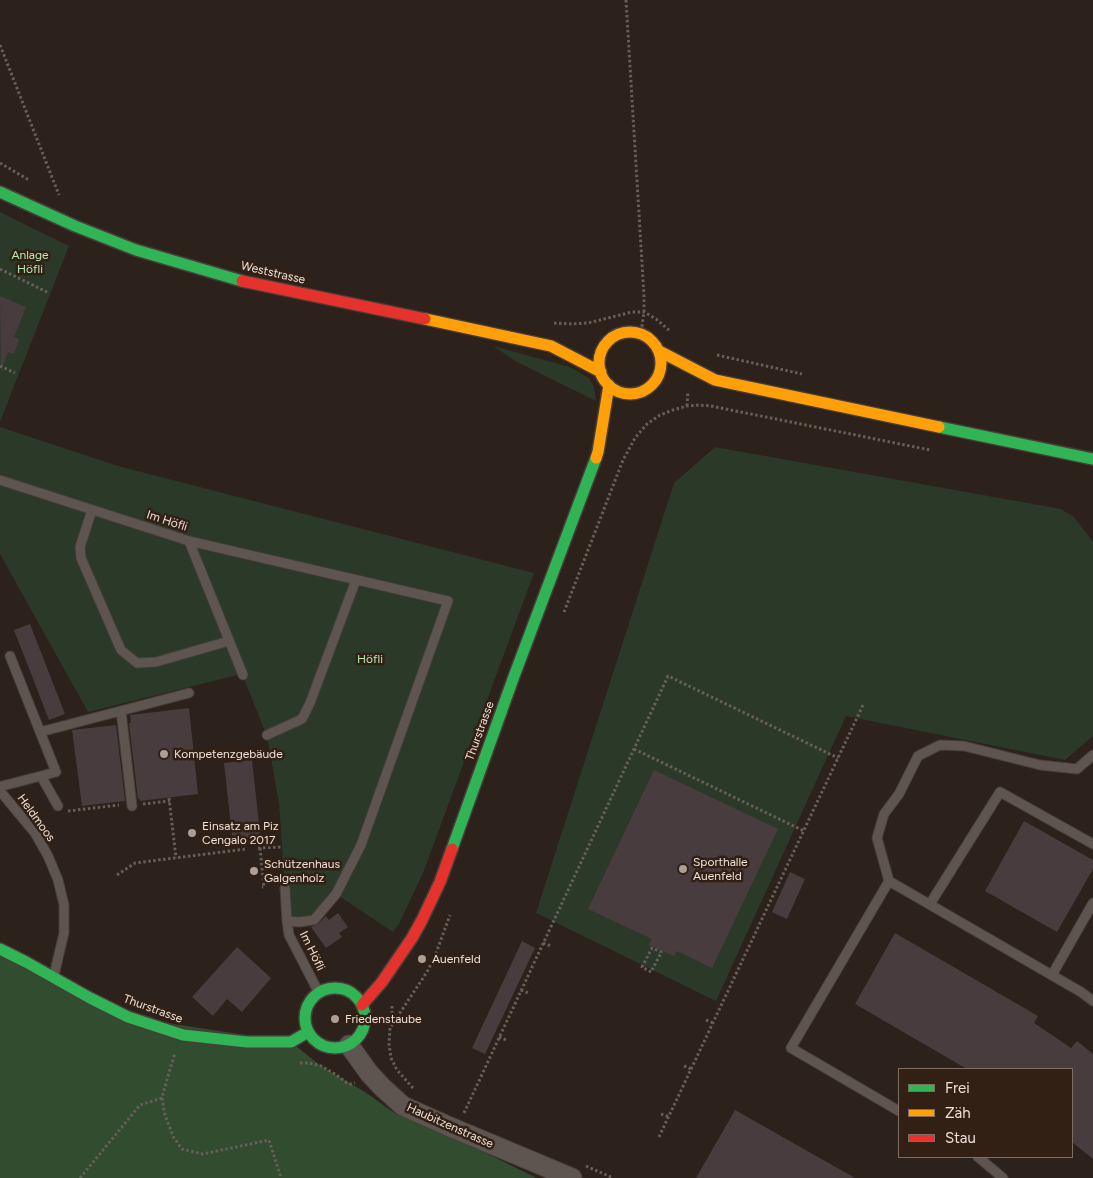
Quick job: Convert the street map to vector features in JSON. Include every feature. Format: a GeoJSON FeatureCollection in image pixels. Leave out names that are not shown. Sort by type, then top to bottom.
{"type":"FeatureCollection","features":[{"type":"Feature","properties":{"kind":"main road","name":"Weststrasse"},"geometry":{"type":"LineString","coordinates":[[0,192],[75,226],[136,250],[243,281],[551,346],[601,372]]}},
{"type":"Feature","properties":{"kind":"main road"},"geometry":{"type":"LineString","coordinates":[[624,332],[641,333],[648,336],[654,342],[659,351],[661,368],[658,384],[636,398],[630,394],[622,393],[609,385],[601,372],[600,359],[604,344],[617,334],[624,332]]}},
{"type":"Feature","properties":{"kind":"main road"},"geometry":{"type":"LineString","coordinates":[[591,341],[610,339]]}},
{"type":"Feature","properties":{"kind":"main road","name":"Weststrasse"},"geometry":{"type":"LineString","coordinates":[[551,346],[571,344]]}},
{"type":"Feature","properties":{"kind":"main road"},"geometry":{"type":"LineString","coordinates":[[659,351],[715,380],[1093,459]]}},
{"type":"Feature","properties":{"kind":"main road"},"geometry":{"type":"LineString","coordinates":[[698,382],[715,380]]}},
{"type":"Feature","properties":{"kind":"main road","name":"Thurstrasse"},"geometry":{"type":"LineString","coordinates":[[362,1005],[382,982],[412,938],[440,882],[598,452],[609,385]]}},
{"type":"Feature","properties":{"kind":"main road","name":"Thurstrasse"},"geometry":{"type":"LineString","coordinates":[[598,452],[613,430]]}},
{"type":"Feature","properties":{"kind":"main road","name":"Thurstrasse"},"geometry":{"type":"LineString","coordinates":[[0,950],[128,1017],[183,1035],[247,1042],[291,1042],[308,1032]]}},
{"type":"Feature","properties":{"kind":"main road"},"geometry":{"type":"LineString","coordinates":[[327,989],[343,989],[357,998],[362,1005],[365,1014],[365,1024],[356,1040],[349,1045],[340,1048],[330,1048],[321,1045],[308,1032],[305,1014],[308,1006],[313,998],[327,989]]}},
{"type":"Feature","properties":{"kind":"street","name":"Haubitzenstrasse"},"geometry":{"type":"LineString","coordinates":[[349,1045],[376,1080],[403,1106],[572,1178]]}},
{"type":"Feature","properties":{"kind":"lane","name":"Im Höfli"},"geometry":{"type":"LineString","coordinates":[[0,480],[189,541],[243,675]]}},
{"type":"Feature","properties":{"kind":"lane"},"geometry":{"type":"LineString","coordinates":[[92,510],[80,546],[81,558],[121,650],[137,663],[156,662],[229,641]]}},
{"type":"Feature","properties":{"kind":"lane"},"geometry":{"type":"LineString","coordinates":[[189,541],[448,601],[361,845],[336,894],[314,920],[287,922]]}},
{"type":"Feature","properties":{"kind":"lane"},"geometry":{"type":"LineString","coordinates":[[267,736],[302,719],[310,703],[356,580]]}},
{"type":"Feature","properties":{"kind":"lane"},"geometry":{"type":"LineString","coordinates":[[0,790],[2,786],[56,772],[10,656]]}},
{"type":"Feature","properties":{"kind":"lane"},"geometry":{"type":"LineString","coordinates":[[40,732],[189,693]]}},
{"type":"Feature","properties":{"kind":"lane"},"geometry":{"type":"LineString","coordinates":[[121,711],[132,806]]}},
{"type":"Feature","properties":{"kind":"lane"},"geometry":{"type":"LineString","coordinates":[[1093,755],[1077,769],[1040,765],[964,746],[940,745],[918,756],[898,794],[884,814],[877,838],[889,881],[1081,992],[1093,1001]]}},
{"type":"Feature","properties":{"kind":"lane"},"geometry":{"type":"LineString","coordinates":[[40,776],[61,808]]}},
{"type":"Feature","properties":{"kind":"lane","name":"Heldmoos"},"geometry":{"type":"LineString","coordinates":[[0,790],[35,834],[48,856],[58,880],[64,906],[64,933],[53,977]]}},
{"type":"Feature","properties":{"kind":"lane"},"geometry":{"type":"LineString","coordinates":[[930,904],[1000,792],[1093,844]]}},
{"type":"Feature","properties":{"kind":"lane"},"geometry":{"type":"LineString","coordinates":[[889,881],[791,1048],[898,1110]]}},
{"type":"Feature","properties":{"kind":"lane","name":"Im Höfli"},"geometry":{"type":"LineString","coordinates":[[284,888],[290,935],[320,993]]}},
{"type":"Feature","properties":{"kind":"lane"},"geometry":{"type":"LineString","coordinates":[[1052,975],[1093,904]]}},
{"type":"Feature","properties":{"kind":"lane"},"geometry":{"type":"LineString","coordinates":[[979,1158],[1003,1178]]}},
{"type":"Feature","properties":{"kind":"path"},"geometry":{"type":"LineString","coordinates":[[626,0],[644,296],[641,333]]}},
{"type":"Feature","properties":{"kind":"path"},"geometry":{"type":"LineString","coordinates":[[0,45],[60,198],[51,193]]}},
{"type":"Feature","properties":{"kind":"path"},"geometry":{"type":"LineString","coordinates":[[0,163],[34,183]]}},
{"type":"Feature","properties":{"kind":"path"},"geometry":{"type":"LineString","coordinates":[[0,269],[49,292]]}},
{"type":"Feature","properties":{"kind":"path"},"geometry":{"type":"LineString","coordinates":[[547,321],[572,324],[588,323],[632,312],[644,312],[656,319],[675,336]]}},
{"type":"Feature","properties":{"kind":"path"},"geometry":{"type":"LineString","coordinates":[[710,354],[806,375]]}},
{"type":"Feature","properties":{"kind":"path"},"geometry":{"type":"LineString","coordinates":[[0,366],[15,373]]}},
{"type":"Feature","properties":{"kind":"path"},"geometry":{"type":"LineString","coordinates":[[687,406],[688,393]]}},
{"type":"Feature","properties":{"kind":"path"},"geometry":{"type":"LineString","coordinates":[[562,616],[622,460],[635,438],[647,424],[660,415],[687,406],[711,406],[938,451]]}},
{"type":"Feature","properties":{"kind":"path"},"geometry":{"type":"LineString","coordinates":[[457,1130],[668,676],[838,758]]}},
{"type":"Feature","properties":{"kind":"path"},"geometry":{"type":"LineString","coordinates":[[659,1137],[863,705]]}},
{"type":"Feature","properties":{"kind":"path"},"geometry":{"type":"LineString","coordinates":[[634,749],[804,831]]}},
{"type":"Feature","properties":{"kind":"path"},"geometry":{"type":"LineString","coordinates":[[61,808],[132,806],[169,799],[176,858]]}},
{"type":"Feature","properties":{"kind":"path"},"geometry":{"type":"LineString","coordinates":[[262,887],[264,886],[259,848],[282,847]]}},
{"type":"Feature","properties":{"kind":"path"},"geometry":{"type":"LineString","coordinates":[[117,875],[135,862],[246,849]]}},
{"type":"Feature","properties":{"kind":"path"},"geometry":{"type":"LineString","coordinates":[[414,1089],[397,1070],[391,1058],[388,1044],[390,1028],[427,972],[452,910]]}},
{"type":"Feature","properties":{"kind":"path"},"geometry":{"type":"LineString","coordinates":[[543,943],[550,946]]}},
{"type":"Feature","properties":{"kind":"path"},"geometry":{"type":"LineString","coordinates":[[652,948],[661,951],[652,971],[642,967],[652,948]]}},
{"type":"Feature","properties":{"kind":"path"},"geometry":{"type":"LineString","coordinates":[[521,990],[528,993]]}},
{"type":"Feature","properties":{"kind":"path"},"geometry":{"type":"LineString","coordinates":[[392,1005],[392,1017],[396,1020]]}},
{"type":"Feature","properties":{"kind":"path"},"geometry":{"type":"LineString","coordinates":[[706,1020],[713,1023]]}},
{"type":"Feature","properties":{"kind":"path"},"geometry":{"type":"LineString","coordinates":[[183,1035],[170,1069],[162,1098],[165,1115],[174,1138],[182,1149],[203,1154],[269,1140],[281,1178]]}},
{"type":"Feature","properties":{"kind":"path"},"geometry":{"type":"LineString","coordinates":[[499,1037],[506,1040]]}},
{"type":"Feature","properties":{"kind":"path"},"geometry":{"type":"LineString","coordinates":[[321,1066],[336,1074],[347,1083],[355,1083]]}},
{"type":"Feature","properties":{"kind":"path"},"geometry":{"type":"LineString","coordinates":[[684,1066],[691,1069]]}},
{"type":"Feature","properties":{"kind":"path"},"geometry":{"type":"LineString","coordinates":[[80,1178],[140,1105],[162,1098]]}},
{"type":"Feature","properties":{"kind":"path"},"geometry":{"type":"LineString","coordinates":[[661,1114],[669,1117]]}},
{"type":"Feature","properties":{"kind":"green space","name":"Anlage Höfli"},"geometry":{"type":"Polygon","coordinates":[[[0,212],[69,246],[0,422],[0,212]]]}},
{"type":"Feature","properties":{"kind":"green space"},"geometry":{"type":"Polygon","coordinates":[[[493,346],[570,367],[589,378],[593,385],[596,401],[517,362],[493,346]]]}},
{"type":"Feature","properties":{"kind":"green space","name":"Höfli"},"geometry":{"type":"Polygon","coordinates":[[[0,427],[118,466],[534,573],[423,873],[399,924],[393,932],[336,894],[314,920],[287,921],[279,803],[267,736],[242,674],[88,712],[0,554],[0,427]]]}},
{"type":"Feature","properties":{"kind":"green space"},"geometry":{"type":"Polygon","coordinates":[[[715,447],[1061,509],[1074,517],[1093,542],[1093,736],[1065,760],[846,716],[716,1001],[536,913],[674,483],[715,447]]]}},
{"type":"Feature","properties":{"kind":"green space"},"geometry":{"type":"Polygon","coordinates":[[[0,950],[128,1017],[291,1042],[321,1066],[365,1092],[396,1114],[445,1133],[537,1178],[0,1178],[0,950]]]}},
{"type":"Feature","properties":{"kind":"building"},"geometry":{"type":"Polygon","coordinates":[[[0,296],[26,307],[14,337],[19,339],[14,354],[8,352],[1,371],[0,296]]]}},
{"type":"Feature","properties":{"kind":"building"},"geometry":{"type":"Polygon","coordinates":[[[30,624],[65,714],[49,720],[14,630],[30,624]]]}},
{"type":"Feature","properties":{"kind":"building","name":"Kompetenzgebäude"},"geometry":{"type":"Polygon","coordinates":[[[189,708],[198,794],[140,801],[138,799],[129,723],[131,723],[130,715],[189,708]]]}},
{"type":"Feature","properties":{"kind":"building"},"geometry":{"type":"Polygon","coordinates":[[[116,725],[125,801],[82,806],[72,730],[116,725]]]}},
{"type":"Feature","properties":{"kind":"building"},"geometry":{"type":"Polygon","coordinates":[[[252,760],[261,842],[233,845],[224,763],[252,760]]]}},
{"type":"Feature","properties":{"kind":"building","name":"Sporthalle Auenfeld"},"geometry":{"type":"Polygon","coordinates":[[[654,770],[778,829],[712,968],[677,951],[674,956],[649,945],[652,939],[588,909],[654,770]]]}},
{"type":"Feature","properties":{"kind":"building"},"geometry":{"type":"Polygon","coordinates":[[[1024,821],[1093,860],[1093,869],[1057,932],[985,891],[1024,821]]]}},
{"type":"Feature","properties":{"kind":"building"},"geometry":{"type":"Polygon","coordinates":[[[790,872],[805,879],[787,919],[772,912],[790,872]]]}},
{"type":"Feature","properties":{"kind":"building"},"geometry":{"type":"Polygon","coordinates":[[[338,913],[348,927],[339,933],[342,937],[326,948],[311,927],[318,924],[326,916],[329,920],[338,913]]]}},
{"type":"Feature","properties":{"kind":"building"},"geometry":{"type":"Polygon","coordinates":[[[895,933],[1038,1016],[1034,1023],[1071,1048],[1077,1041],[1093,1054],[1093,1159],[1073,1143],[1073,1068],[965,1068],[855,1004],[895,933]]]}},
{"type":"Feature","properties":{"kind":"building"},"geometry":{"type":"Polygon","coordinates":[[[522,941],[535,948],[485,1054],[472,1048],[522,941]]]}},
{"type":"Feature","properties":{"kind":"building"},"geometry":{"type":"Polygon","coordinates":[[[237,947],[271,978],[242,1012],[227,999],[213,1016],[192,997],[237,947]]]}},
{"type":"Feature","properties":{"kind":"building"},"geometry":{"type":"Polygon","coordinates":[[[735,1110],[855,1178],[696,1178],[735,1110]]]}},
{"type":"Feature","properties":{"kind":"traffic: fast"},"geometry":{"type":"LineString","coordinates":[[0,192],[75,226],[136,250],[242,281]]}},
{"type":"Feature","properties":{"kind":"traffic: fast"},"geometry":{"type":"LineString","coordinates":[[939,427],[1093,459]]}},
{"type":"Feature","properties":{"kind":"traffic: fast"},"geometry":{"type":"LineString","coordinates":[[452,849],[513,679],[596,458]]}},
{"type":"Feature","properties":{"kind":"traffic: fast"},"geometry":{"type":"LineString","coordinates":[[0,949],[128,1017],[183,1035],[247,1042],[291,1042],[308,1032]]}},
{"type":"Feature","properties":{"kind":"traffic: fast"},"geometry":{"type":"LineString","coordinates":[[335,988],[352,993],[360,1001],[365,1018],[360,1035],[352,1043],[335,1048],[318,1043],[310,1035],[305,1018],[310,1001],[318,993],[335,988]]}},
{"type":"Feature","properties":{"kind":"traffic: slow"},"geometry":{"type":"LineString","coordinates":[[425,319],[551,346],[601,372]]}},
{"type":"Feature","properties":{"kind":"traffic: slow"},"geometry":{"type":"LineString","coordinates":[[630,332],[642,334],[652,341],[659,351],[661,363],[659,375],[652,385],[642,392],[630,394],[618,392],[608,385],[601,375],[599,363],[601,351],[608,341],[618,334],[630,332]]}},
{"type":"Feature","properties":{"kind":"traffic: slow"},"geometry":{"type":"LineString","coordinates":[[659,351],[715,380],[939,427]]}},
{"type":"Feature","properties":{"kind":"traffic: slow"},"geometry":{"type":"LineString","coordinates":[[596,458],[609,385]]}},
{"type":"Feature","properties":{"kind":"traffic: jam"},"geometry":{"type":"LineString","coordinates":[[242,281],[425,319]]}},
{"type":"Feature","properties":{"kind":"traffic: jam"},"geometry":{"type":"LineString","coordinates":[[362,1005],[382,982],[412,938],[440,882],[452,849]]}},
{"type":"Feature","properties":{"kind":"place","name":"Kompetenzgebäude"},"geometry":{"type":"Point","coordinates":[164,754]}},
{"type":"Feature","properties":{"kind":"place","name":"Einsatz am Piz Cengalo 2017"},"geometry":{"type":"Point","coordinates":[192,833]}},
{"type":"Feature","properties":{"kind":"place","name":"Sporthalle Auenfeld"},"geometry":{"type":"Point","coordinates":[683,869]}},
{"type":"Feature","properties":{"kind":"place","name":"Schützenhaus Galgenholz"},"geometry":{"type":"Point","coordinates":[254,871]}},
{"type":"Feature","properties":{"kind":"place","name":"Auenfeld"},"geometry":{"type":"Point","coordinates":[422,959]}},
{"type":"Feature","properties":{"kind":"place","name":"Friedenstaube"},"geometry":{"type":"Point","coordinates":[335,1019]}}]}
